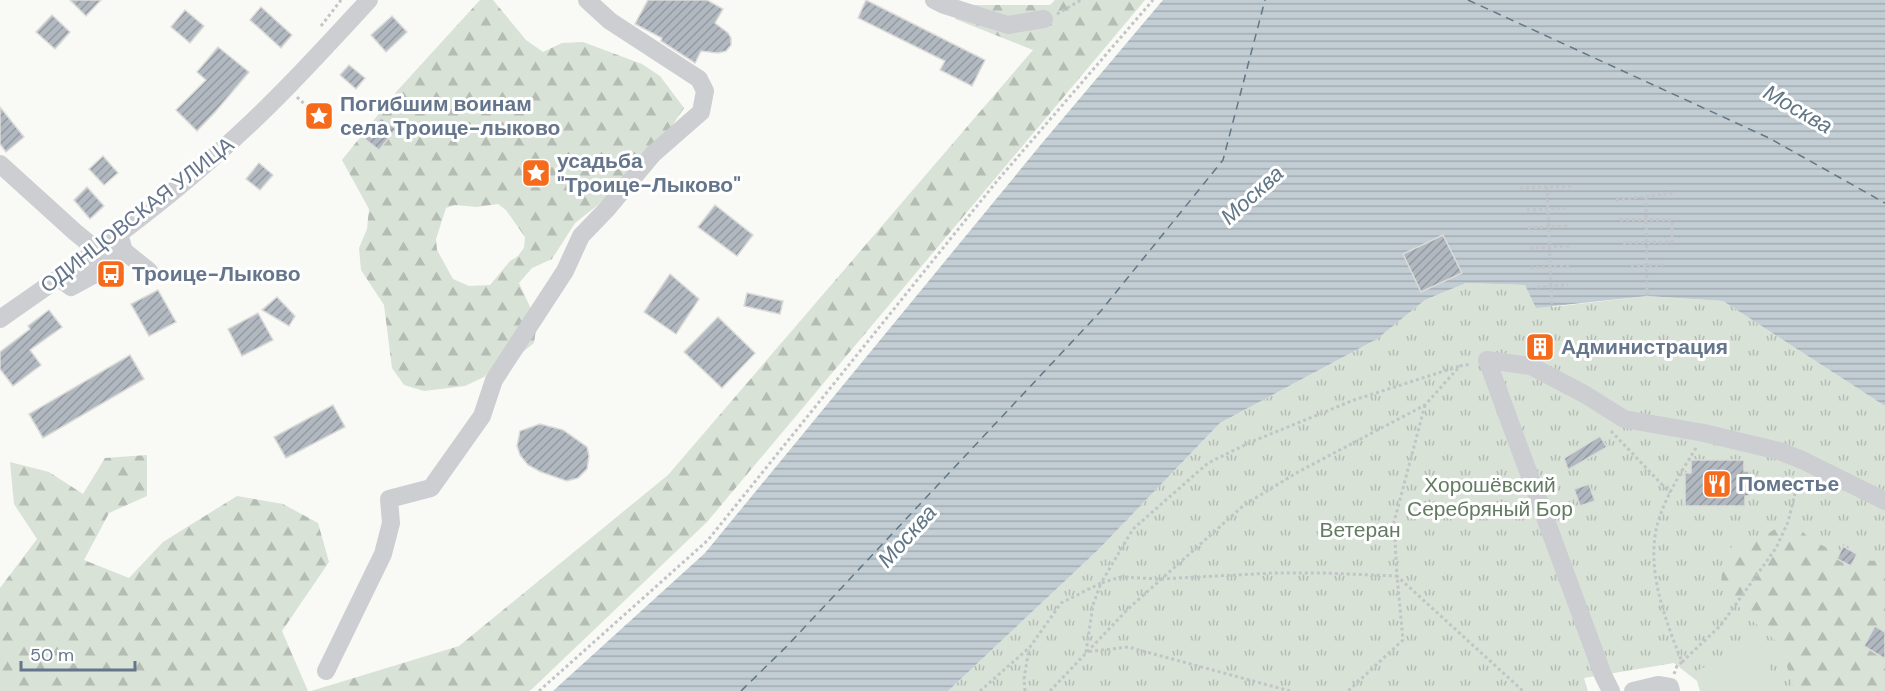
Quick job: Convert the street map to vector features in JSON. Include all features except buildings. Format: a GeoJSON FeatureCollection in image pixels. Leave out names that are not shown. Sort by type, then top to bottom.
{"type":"FeatureCollection","features":[{"type":"Feature","properties":{"kind":"street","name":"ОДИНЦОВСКАЯ УЛИЦА"},"geometry":{"type":"LineString","coordinates":[[0,319],[97,249],[122,242],[177,188],[249,125],[369,0]]}},
{"type":"Feature","properties":{"kind":"street"},"geometry":{"type":"LineString","coordinates":[[326,671],[383,554],[391,523],[389,499],[430,488],[482,416],[494,381],[565,271],[581,236],[608,209],[653,154],[701,112],[705,91],[699,79],[610,21],[587,0]]}},
{"type":"Feature","properties":{"kind":"street"},"geometry":{"type":"LineString","coordinates":[[934,0],[1008,25],[1044,19]]}},
{"type":"Feature","properties":{"kind":"street"},"geometry":{"type":"LineString","coordinates":[[0,164],[97,249]]}},
{"type":"Feature","properties":{"kind":"street"},"geometry":{"type":"LineString","coordinates":[[59,278],[71,287],[95,274],[122,242],[149,271]]}},
{"type":"Feature","properties":{"kind":"street"},"geometry":{"type":"LineString","coordinates":[[1611,691],[1603,675],[1487,360],[1531,366],[1586,395],[1624,419],[1704,433],[1779,451],[1885,501]]}},
{"type":"Feature","properties":{"kind":"street"},"geometry":{"type":"LineString","coordinates":[[1633,691],[1658,685],[1670,687],[1671,691]]}},
{"type":"Feature","properties":{"kind":"path"},"geometry":{"type":"LineString","coordinates":[[317,30],[341,0]]}},
{"type":"Feature","properties":{"kind":"path"},"geometry":{"type":"LineString","coordinates":[[1044,19],[1060,13],[1081,0]]}},
{"type":"Feature","properties":{"kind":"path"},"geometry":{"type":"LineString","coordinates":[[539,691],[708,540],[998,181],[1153,0]]}},
{"type":"Feature","properties":{"kind":"path"},"geometry":{"type":"LineString","coordinates":[[295,96],[315,114]]}},
{"type":"Feature","properties":{"kind":"path"},"geometry":{"type":"LineString","coordinates":[[1520,188],[1574,186]]}},
{"type":"Feature","properties":{"kind":"path"},"geometry":{"type":"LineString","coordinates":[[1547,187],[1552,308]]}},
{"type":"Feature","properties":{"kind":"path"},"geometry":{"type":"LineString","coordinates":[[1616,200],[1673,193]]}},
{"type":"Feature","properties":{"kind":"path"},"geometry":{"type":"LineString","coordinates":[[1646,197],[1647,296]]}},
{"type":"Feature","properties":{"kind":"path"},"geometry":{"type":"LineString","coordinates":[[1527,210],[1569,208]]}},
{"type":"Feature","properties":{"kind":"path"},"geometry":{"type":"LineString","coordinates":[[1620,220],[1672,220],[1672,242],[1621,243]]}},
{"type":"Feature","properties":{"kind":"path"},"geometry":{"type":"LineString","coordinates":[[1528,228],[1569,226]]}},
{"type":"Feature","properties":{"kind":"path"},"geometry":{"type":"LineString","coordinates":[[1530,248],[1571,246]]}},
{"type":"Feature","properties":{"kind":"path"},"geometry":{"type":"LineString","coordinates":[[1631,266],[1663,265]]}},
{"type":"Feature","properties":{"kind":"path"},"geometry":{"type":"LineString","coordinates":[[1530,268],[1571,266]]}},
{"type":"Feature","properties":{"kind":"path"},"geometry":{"type":"LineString","coordinates":[[1537,287],[1568,285]]}},
{"type":"Feature","properties":{"kind":"path"},"geometry":{"type":"LineString","coordinates":[[1086,652],[1093,605],[1101,583],[1133,529],[1208,463],[1251,442],[1354,400],[1460,366],[1487,360]]}},
{"type":"Feature","properties":{"kind":"path"},"geometry":{"type":"LineString","coordinates":[[1050,691],[1160,579],[1244,505],[1298,472],[1425,405],[1460,366]]}},
{"type":"Feature","properties":{"kind":"path"},"geometry":{"type":"LineString","coordinates":[[1348,691],[1403,640],[1394,522],[1425,405]]}},
{"type":"Feature","properties":{"kind":"path"},"geometry":{"type":"LineString","coordinates":[[1604,424],[1670,493]]}},
{"type":"Feature","properties":{"kind":"path"},"geometry":{"type":"LineString","coordinates":[[1682,662],[1664,616],[1654,560],[1658,523],[1670,493],[1704,433]]}},
{"type":"Feature","properties":{"kind":"path"},"geometry":{"type":"LineString","coordinates":[[1677,666],[1721,625],[1776,548],[1788,522],[1802,460]]}},
{"type":"Feature","properties":{"kind":"path"},"geometry":{"type":"LineString","coordinates":[[980,691],[1030,647],[1061,603],[1101,583],[1121,577],[1160,579],[1273,573],[1325,573],[1397,576],[1523,691]]}},
{"type":"Feature","properties":{"kind":"path"},"geometry":{"type":"LineString","coordinates":[[1025,691],[1024,679],[1030,647]]}},
{"type":"Feature","properties":{"kind":"path"},"geometry":{"type":"LineString","coordinates":[[1086,652],[1128,647],[1290,691]]}},
{"type":"Feature","properties":{"kind":"green space"},"geometry":{"type":"Polygon","coordinates":[[[480,0],[493,0],[526,40],[543,52],[562,43],[583,42],[642,64],[660,76],[684,108],[672,126],[644,151],[627,182],[575,223],[552,259],[532,268],[519,283],[537,322],[534,343],[519,355],[498,362],[484,377],[465,386],[424,391],[404,385],[392,368],[384,305],[361,270],[359,248],[367,229],[369,209],[342,160],[397,91],[480,0]],[[498,204],[477,207],[455,205],[446,208],[436,239],[437,250],[453,279],[469,286],[490,285],[510,261],[518,256],[524,248],[525,237],[506,210],[498,204]]]}},
{"type":"Feature","properties":{"kind":"green space"},"geometry":{"type":"Polygon","coordinates":[[[1055,0],[1145,0],[707,522],[532,689],[529,691],[311,691],[459,646],[668,475],[1033,50],[955,19],[963,5],[1050,5],[1055,0]]]}},
{"type":"Feature","properties":{"kind":"green space","name":"Хорошёвский Серебряный Бор"},"geometry":{"type":"Polygon","coordinates":[[[1466,283],[1525,285],[1553,307],[1647,296],[1723,301],[1885,406],[1885,691],[1700,691],[1697,681],[1674,663],[1584,678],[1588,691],[948,691],[1098,550],[1220,423],[1377,339],[1425,300],[1466,283]]]}},
{"type":"Feature","properties":{"kind":"green space"},"geometry":{"type":"Polygon","coordinates":[[[147,455],[147,496],[109,513],[84,560],[129,578],[163,542],[237,496],[283,504],[318,523],[329,562],[282,631],[308,691],[0,691],[0,588],[37,539],[14,504],[10,462],[49,472],[83,494],[105,458],[147,455]]]}},
{"type":"Feature","properties":{"kind":"green space"},"geometry":{"type":"Polygon","coordinates":[[[1796,525],[1811,540],[1832,550],[1872,561],[1885,558],[1885,691],[1794,691],[1781,645],[1749,618],[1721,586],[1723,560],[1737,539],[1758,540],[1775,529],[1796,525]]]}},
{"type":"Feature","properties":{"kind":"green space"},"geometry":{"type":"Polygon","coordinates":[[[1759,644],[1779,691],[1706,691],[1698,670],[1759,644]]]}},
{"type":"Feature","properties":{"kind":"water","name":"Москва"},"geometry":{"type":"Polygon","coordinates":[[[1163,0],[1885,0],[1885,406],[1723,301],[1647,296],[1536,308],[1525,285],[1466,283],[1425,300],[1377,339],[1220,423],[1098,550],[948,691],[553,691],[705,553],[1043,142],[1163,0]]]}},
{"type":"Feature","properties":{"kind":"ferry route"},"geometry":{"type":"LineString","coordinates":[[741,691],[787,646],[1100,312],[1223,160],[1265,0]]}},
{"type":"Feature","properties":{"kind":"ferry route"},"geometry":{"type":"LineString","coordinates":[[1468,0],[1769,138],[1885,203]]}},
{"type":"Feature","properties":{"kind":"place","name":"Погибшим воинам села Троице-лыково"},"geometry":{"type":"Point","coordinates":[319,116]}},
{"type":"Feature","properties":{"kind":"place","name":"усадьба \"Троице-Лыково\""},"geometry":{"type":"Point","coordinates":[536,173]}},
{"type":"Feature","properties":{"kind":"place","name":"Троице-Лыково"},"geometry":{"type":"Point","coordinates":[111,274]}},
{"type":"Feature","properties":{"kind":"place","name":"Администрация"},"geometry":{"type":"Point","coordinates":[1540,347]}},
{"type":"Feature","properties":{"kind":"place","name":"Поместье"},"geometry":{"type":"Point","coordinates":[1717,484]}},
{"type":"Feature","properties":{"kind":"park label","name":"Ветеран"},"geometry":{"type":"Point","coordinates":[1360,530]}}]}
